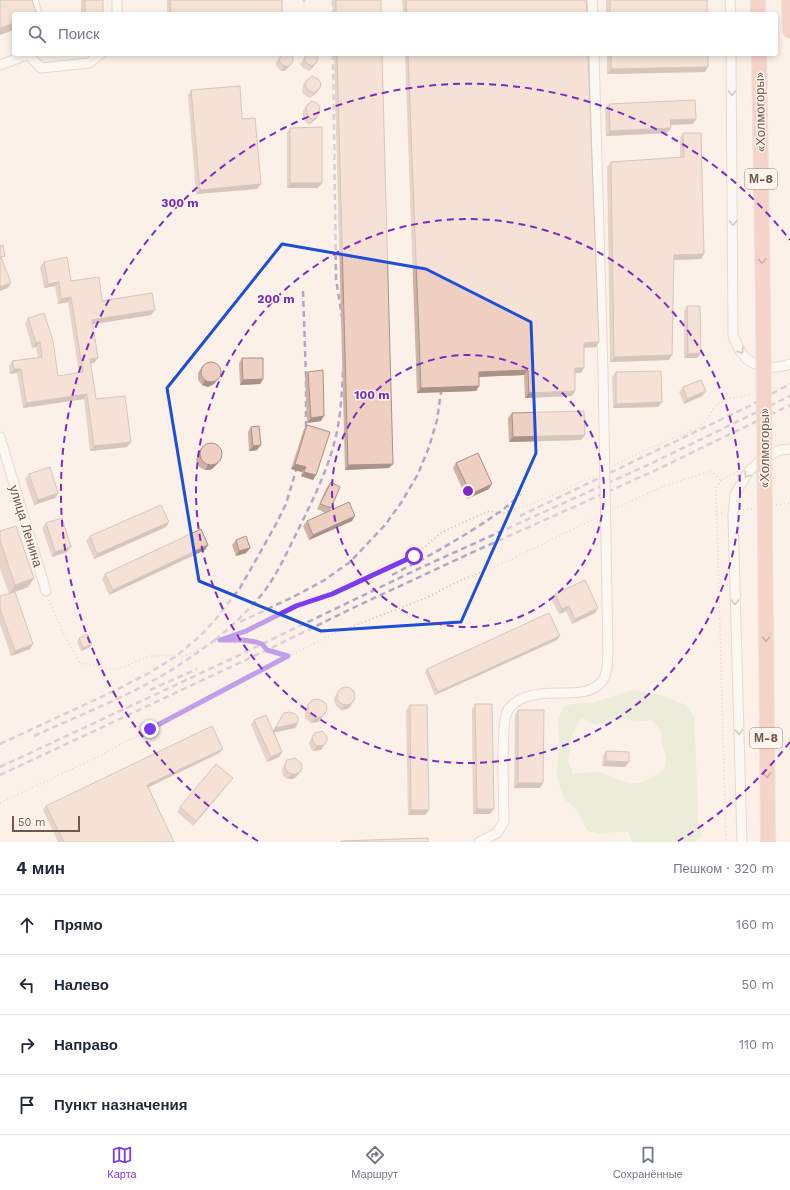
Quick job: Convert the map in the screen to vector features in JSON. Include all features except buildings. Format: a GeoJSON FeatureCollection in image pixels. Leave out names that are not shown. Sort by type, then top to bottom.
{"type":"FeatureCollection","features":[{"type":"Feature","properties":{"kind":"highway"},"geometry":{"type":"LineString","coordinates":[[758,0],[758,12]]}},
{"type":"Feature","properties":{"kind":"highway"},"geometry":{"type":"LineString","coordinates":[[789,0],[790,31]]}},
{"type":"Feature","properties":{"kind":"highway","name":"«Холмогоры»"},"geometry":{"type":"LineString","coordinates":[[759,56],[768,842]]}},
{"type":"Feature","properties":{"kind":"street"},"geometry":{"type":"LineString","coordinates":[[33,0],[36,12]]}},
{"type":"Feature","properties":{"kind":"street"},"geometry":{"type":"LineString","coordinates":[[117,0],[117,12]]}},
{"type":"Feature","properties":{"kind":"street"},"geometry":{"type":"LineString","coordinates":[[592,0],[593,12]]}},
{"type":"Feature","properties":{"kind":"street"},"geometry":{"type":"LineString","coordinates":[[730,0],[730,12]]}},
{"type":"Feature","properties":{"kind":"street"},"geometry":{"type":"LineString","coordinates":[[0,64],[22,56]]}},
{"type":"Feature","properties":{"kind":"street"},"geometry":{"type":"LineString","coordinates":[[30,56],[41,68],[90,63],[98,56]]}},
{"type":"Feature","properties":{"kind":"street"},"geometry":{"type":"LineString","coordinates":[[479,842],[497,833],[504,822],[503,728],[508,711],[517,702],[533,694],[583,692],[595,688],[604,680],[607,668],[608,653],[603,372],[594,56]]}},
{"type":"Feature","properties":{"kind":"street"},"geometry":{"type":"LineString","coordinates":[[731,56],[733,335],[736,345],[743,356],[751,362],[777,368],[790,364]]}},
{"type":"Feature","properties":{"kind":"street","name":"улица Ленина"},"geometry":{"type":"LineString","coordinates":[[0,438],[46,591]]}},
{"type":"Feature","properties":{"kind":"street"},"geometry":{"type":"LineString","coordinates":[[742,842],[733,515],[735,494],[749,471],[761,460],[780,450],[790,449]]}},
{"type":"Feature","properties":{"kind":"path"},"geometry":{"type":"LineString","coordinates":[[771,390],[790,386]]}},
{"type":"Feature","properties":{"kind":"path"},"geometry":{"type":"LineString","coordinates":[[613,466],[650,448],[700,427],[715,406],[726,398],[756,394]]}},
{"type":"Feature","properties":{"kind":"path"},"geometry":{"type":"LineString","coordinates":[[726,842],[716,489],[721,480],[742,469]]}},
{"type":"Feature","properties":{"kind":"path"},"geometry":{"type":"LineString","coordinates":[[608,512],[664,486],[711,471],[721,480]]}},
{"type":"Feature","properties":{"kind":"path"},"geometry":{"type":"LineString","coordinates":[[46,591],[62,631],[80,663],[115,670],[150,656],[185,656],[220,640],[246,631],[296,606],[332,594],[414,556],[442,532],[489,511],[502,512],[531,504],[595,476]]}},
{"type":"Feature","properties":{"kind":"path"},"geometry":{"type":"LineString","coordinates":[[0,803],[95,758],[288,656],[333,634],[426,598],[455,583],[510,560],[601,515]]}},
{"type":"Feature","properties":{"kind":"path"},"geometry":{"type":"LineString","coordinates":[[220,640],[243,640],[256,642],[262,644],[267,650],[288,656]]}},
{"type":"Feature","properties":{"kind":"highlighted area"},"geometry":{"type":"Polygon","coordinates":[[[282,244],[426,269],[531,322],[536,453],[461,622],[321,631],[199,581],[167,388],[282,244]]]}},
{"type":"Feature","properties":{"kind":"green space"},"geometry":{"type":"Polygon","coordinates":[[[632,690],[660,695],[686,705],[694,717],[698,821],[702,835],[695,842],[632,842],[628,832],[601,834],[588,831],[575,808],[564,799],[556,774],[560,747],[558,719],[564,706],[578,703],[592,703],[632,690]],[[581,718],[572,735],[568,761],[573,774],[599,772],[626,782],[636,783],[650,778],[664,770],[666,757],[662,744],[661,730],[651,720],[636,722],[623,718],[595,725],[581,718]]]}},
{"type":"Feature","properties":{"kind":"railway"},"geometry":{"type":"LineString","coordinates":[[333,0],[333,12]]}},
{"type":"Feature","properties":{"kind":"railway"},"geometry":{"type":"LineString","coordinates":[[333,56],[336,279],[342,317]]}},
{"type":"Feature","properties":{"kind":"railway"},"geometry":{"type":"LineString","coordinates":[[303,291],[306,376],[306,425],[303,438]]}},
{"type":"Feature","properties":{"kind":"railway"},"geometry":{"type":"LineString","coordinates":[[215,640],[258,599],[273,579],[314,498],[329,461],[338,428],[343,369]]}},
{"type":"Feature","properties":{"kind":"railway"},"geometry":{"type":"LineString","coordinates":[[520,516],[747,407],[790,384]]}},
{"type":"Feature","properties":{"kind":"railway"},"geometry":{"type":"LineString","coordinates":[[240,622],[323,581],[350,562],[385,525],[401,503],[418,474],[429,447],[437,420],[441,392]]}},
{"type":"Feature","properties":{"kind":"railway"},"geometry":{"type":"LineString","coordinates":[[0,767],[227,661],[420,568],[650,464],[790,396]]}},
{"type":"Feature","properties":{"kind":"railway"},"geometry":{"type":"LineString","coordinates":[[0,775],[471,553],[654,471],[790,405]]}},
{"type":"Feature","properties":{"kind":"railway"},"geometry":{"type":"LineString","coordinates":[[0,744],[147,674],[175,657],[199,637],[215,620],[240,588],[286,504],[299,460]]}},
{"type":"Feature","properties":{"kind":"railway"},"geometry":{"type":"LineString","coordinates":[[392,575],[474,529],[493,517],[521,494]]}},
{"type":"Feature","properties":{"kind":"railway"},"geometry":{"type":"LineString","coordinates":[[34,736],[111,702],[156,679],[219,637]]}},
{"type":"Feature","properties":{"kind":"railway"},"geometry":{"type":"LineString","coordinates":[[150,690],[197,669]]}},
{"type":"Feature","properties":{"kind":"route"},"geometry":{"type":"LineString","coordinates":[[150,729],[288,656],[267,650],[262,644],[256,642],[243,640],[220,640],[246,631],[296,606],[332,594],[414,556]]}}]}
